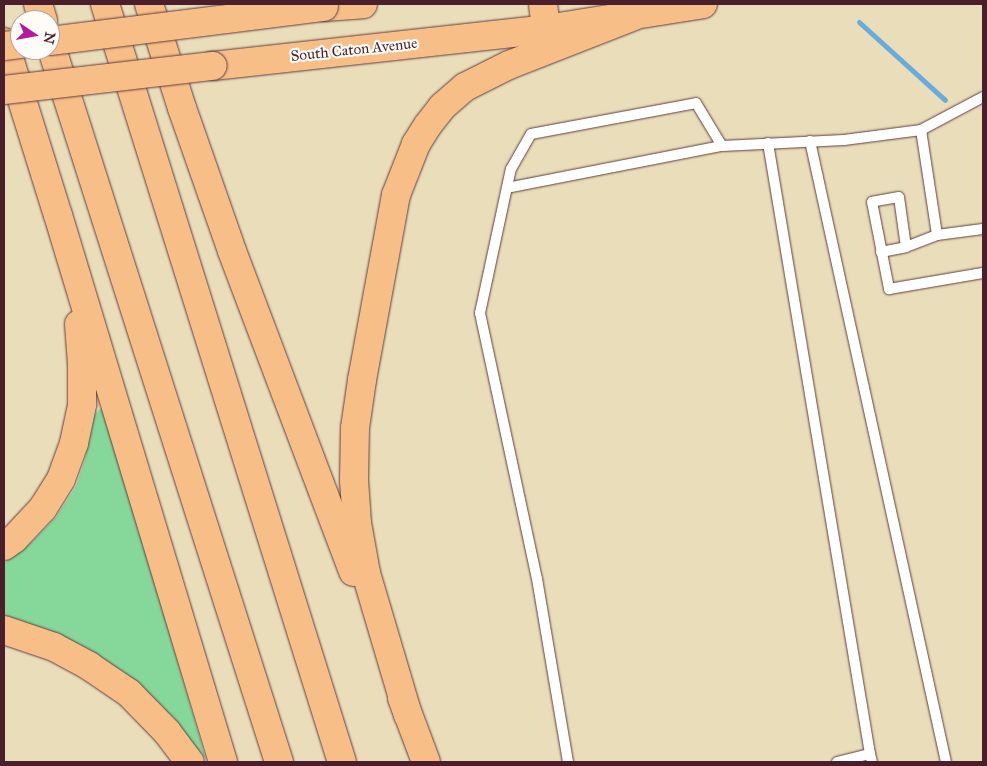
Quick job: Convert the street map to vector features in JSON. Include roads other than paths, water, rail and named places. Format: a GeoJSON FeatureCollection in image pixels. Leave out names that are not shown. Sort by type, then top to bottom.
{"type":"FeatureCollection","features":[{"type":"Feature","properties":{"kind":"main road"},"geometry":{"type":"LineString","coordinates":[[105,4],[342,762]]}},
{"type":"Feature","properties":{"kind":"main road"},"geometry":{"type":"LineString","coordinates":[[149,4],[182,108],[232,251],[426,762]]}},
{"type":"Feature","properties":{"kind":"main road"},"geometry":{"type":"LineString","coordinates":[[60,41],[328,6],[363,4]]}},
{"type":"Feature","properties":{"kind":"main road","name":"South Caton Avenue"},"geometry":{"type":"LineString","coordinates":[[4,90],[213,66],[545,16],[634,16],[704,4]]}},
{"type":"Feature","properties":{"kind":"main road"},"geometry":{"type":"LineString","coordinates":[[408,715],[366,573],[357,523],[354,480],[356,428],[362,380],[396,195],[416,144],[428,125],[443,106],[465,88],[509,65],[634,16]]}},
{"type":"Feature","properties":{"kind":"main road"},"geometry":{"type":"LineString","coordinates":[[4,42],[223,762]]}},
{"type":"Feature","properties":{"kind":"main road"},"geometry":{"type":"LineString","coordinates":[[56,60],[280,762]]}},
{"type":"Feature","properties":{"kind":"main road"},"geometry":{"type":"LineString","coordinates":[[4,546],[14,539],[43,508],[61,479],[74,443],[82,404],[82,364],[78,320],[58,215]]}},
{"type":"Feature","properties":{"kind":"main road"},"geometry":{"type":"LineString","coordinates":[[4,630],[54,647],[89,666],[129,693],[167,732],[190,762]]}},
{"type":"Feature","properties":{"kind":"lane"},"geometry":{"type":"LineString","coordinates":[[507,188],[722,146],[810,141],[921,130],[983,97]]}},
{"type":"Feature","properties":{"kind":"lane"},"geometry":{"type":"LineString","coordinates":[[568,762],[537,579],[480,313],[511,169],[531,134],[696,103],[722,146]]}},
{"type":"Feature","properties":{"kind":"lane"},"geometry":{"type":"LineString","coordinates":[[921,130],[937,235]]}},
{"type":"Feature","properties":{"kind":"lane"},"geometry":{"type":"LineString","coordinates":[[810,141],[946,762]]}},
{"type":"Feature","properties":{"kind":"lane"},"geometry":{"type":"LineString","coordinates":[[768,143],[871,758],[838,762]]}},
{"type":"Feature","properties":{"kind":"lane"},"geometry":{"type":"LineString","coordinates":[[906,247],[899,197],[872,202],[889,290],[983,273]]}},
{"type":"Feature","properties":{"kind":"lane"},"geometry":{"type":"LineString","coordinates":[[881,252],[906,247],[937,235],[983,229]]}},
{"type":"Feature","properties":{"kind":"waterway"},"geometry":{"type":"LineString","coordinates":[[859,22],[945,100]]}}]}
